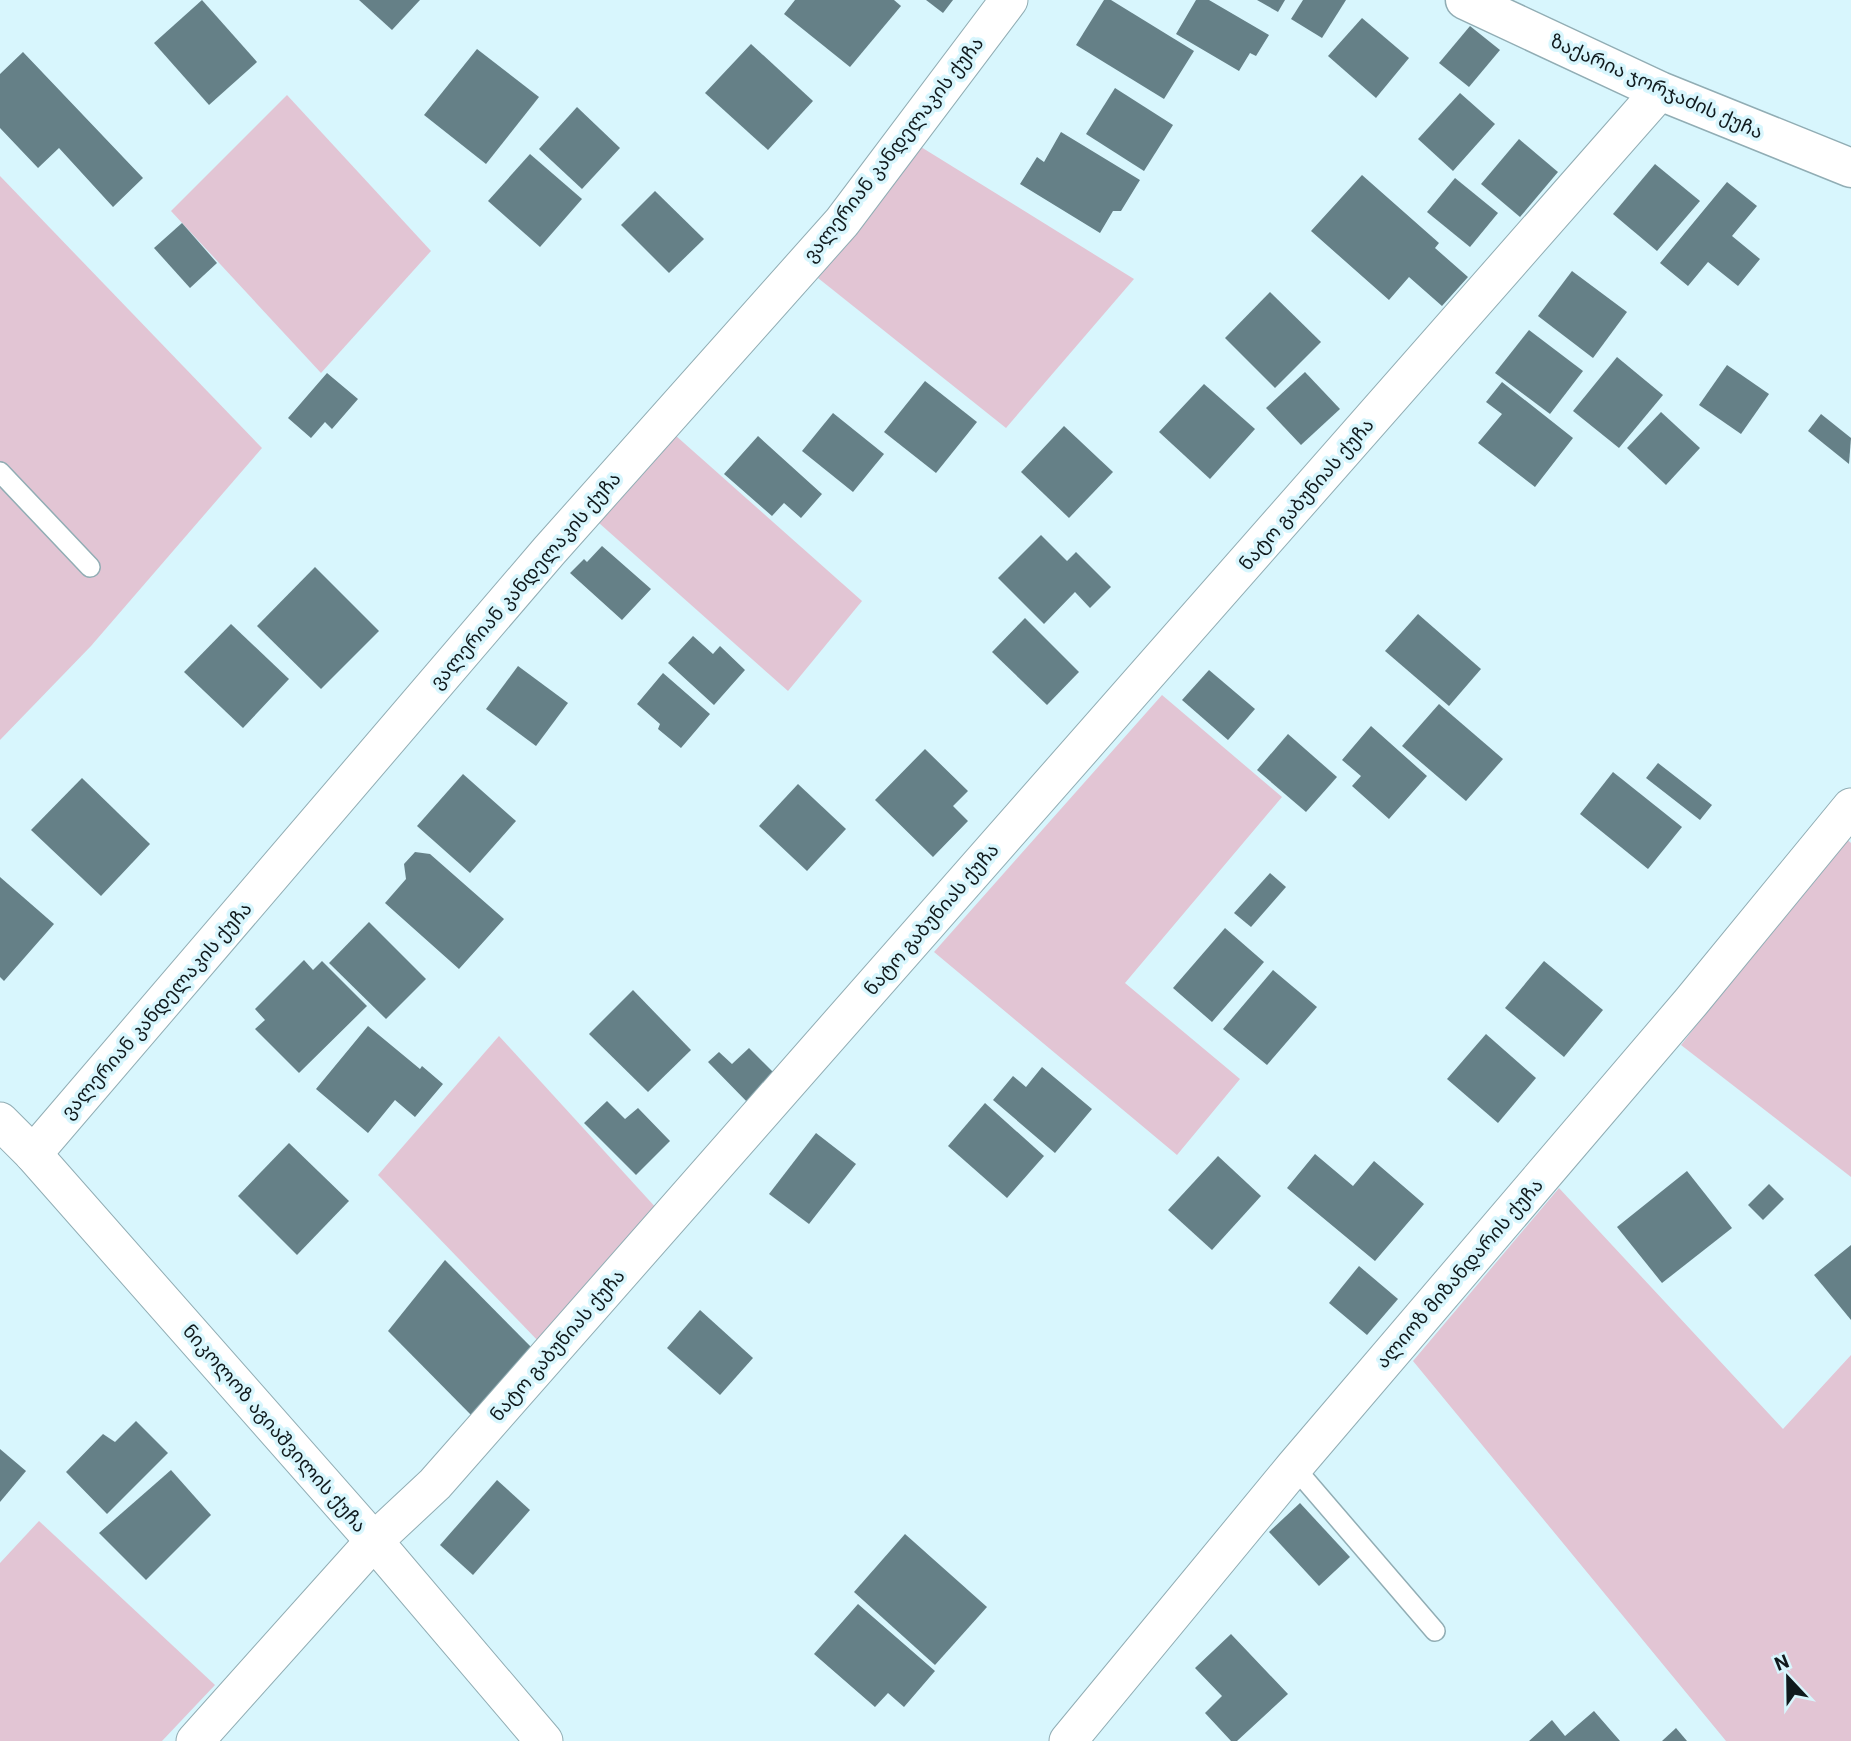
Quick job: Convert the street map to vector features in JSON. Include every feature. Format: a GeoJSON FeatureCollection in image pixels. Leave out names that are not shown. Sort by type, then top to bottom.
{"type":"FeatureCollection","features":[{"type":"Feature","properties":{"kind":"street","name":"ვალერიან კანდელაკის ქუჩა"},"geometry":{"type":"LineString","coordinates":[[33,1154],[548,551],[842,222],[1009,0]]}},
{"type":"Feature","properties":{"kind":"street","name":"ზაქარია ჯორჯაძის ქუჩა"},"geometry":{"type":"LineString","coordinates":[[1465,0],[1660,91],[1851,168]]}},
{"type":"Feature","properties":{"kind":"street","name":"ნატო გაბუნიას ქუჩა"},"geometry":{"type":"LineString","coordinates":[[195,1741],[374,1541],[435,1484],[1660,91]]}},
{"type":"Feature","properties":{"kind":"street","name":"ალიოზ მიზანდარის ქუჩა"},"geometry":{"type":"LineString","coordinates":[[1068,1741],[1294,1467],[1691,1002],[1851,807]]}},
{"type":"Feature","properties":{"kind":"street","name":"ნიკოლოზ აგიაშვილის ქუჩა"},"geometry":{"type":"LineString","coordinates":[[0,1121],[33,1154],[374,1541],[544,1741]]}},
{"type":"Feature","properties":{"kind":"lane"},"geometry":{"type":"LineString","coordinates":[[0,472],[90,567]]}},
{"type":"Feature","properties":{"kind":"lane"},"geometry":{"type":"LineString","coordinates":[[1294,1467],[1435,1631]]}},
{"type":"Feature","properties":{"kind":"shaded area"},"geometry":{"type":"Polygon","coordinates":[[[287,95],[431,251],[321,373],[171,211],[287,95]]]}},
{"type":"Feature","properties":{"kind":"shaded area"},"geometry":{"type":"Polygon","coordinates":[[[921,147],[1134,279],[1006,428],[818,278],[921,147]]]}},
{"type":"Feature","properties":{"kind":"shaded area"},"geometry":{"type":"Polygon","coordinates":[[[0,176],[262,448],[91,646],[0,740],[0,176]]]}},
{"type":"Feature","properties":{"kind":"shaded area"},"geometry":{"type":"Polygon","coordinates":[[[675,435],[862,601],[788,691],[599,523],[675,435]]]}},
{"type":"Feature","properties":{"kind":"shaded area"},"geometry":{"type":"Polygon","coordinates":[[[1162,695],[1282,797],[1125,983],[1240,1079],[1177,1155],[934,952],[1162,695]]]}},
{"type":"Feature","properties":{"kind":"shaded area"},"geometry":{"type":"Polygon","coordinates":[[[1843,836],[1851,843],[1851,1177],[1681,1045],[1843,836]]]}},
{"type":"Feature","properties":{"kind":"shaded area"},"geometry":{"type":"Polygon","coordinates":[[[499,1036],[658,1210],[541,1344],[378,1175],[499,1036]]]}},
{"type":"Feature","properties":{"kind":"shaded area"},"geometry":{"type":"Polygon","coordinates":[[[1559,1188],[1783,1429],[1851,1355],[1851,1741],[1726,1741],[1413,1361],[1559,1188]]]}},
{"type":"Feature","properties":{"kind":"shaded area"},"geometry":{"type":"Polygon","coordinates":[[[39,1521],[215,1685],[162,1741],[0,1741],[0,1563],[39,1521]]]}},
{"type":"Feature","properties":{"kind":"building"},"geometry":{"type":"Polygon","coordinates":[[[202,0],[257,62],[209,105],[154,43],[202,0]]]}},
{"type":"Feature","properties":{"kind":"building"},"geometry":{"type":"Polygon","coordinates":[[[359,0],[420,0],[392,30],[359,0]]]}},
{"type":"Feature","properties":{"kind":"building"},"geometry":{"type":"Polygon","coordinates":[[[795,0],[894,0],[901,6],[850,67],[784,14],[795,0]]]}},
{"type":"Feature","properties":{"kind":"building"},"geometry":{"type":"Polygon","coordinates":[[[926,0],[953,0],[943,13],[926,0]]]}},
{"type":"Feature","properties":{"kind":"building"},"geometry":{"type":"Polygon","coordinates":[[[1104,0],[1111,0],[1194,51],[1164,99],[1076,45],[1104,0]]]}},
{"type":"Feature","properties":{"kind":"building"},"geometry":{"type":"Polygon","coordinates":[[[1196,0],[1209,0],[1269,35],[1256,56],[1250,53],[1239,71],[1176,34],[1196,0]]]}},
{"type":"Feature","properties":{"kind":"building"},"geometry":{"type":"Polygon","coordinates":[[[1257,0],[1285,0],[1278,12],[1257,0]]]}},
{"type":"Feature","properties":{"kind":"building"},"geometry":{"type":"Polygon","coordinates":[[[1303,0],[1346,0],[1322,38],[1291,19],[1303,0]]]}},
{"type":"Feature","properties":{"kind":"building"},"geometry":{"type":"Polygon","coordinates":[[[1362,18],[1409,58],[1376,98],[1328,56],[1362,18]]]}},
{"type":"Feature","properties":{"kind":"building"},"geometry":{"type":"Polygon","coordinates":[[[1470,26],[1500,50],[1469,87],[1439,63],[1470,26]]]}},
{"type":"Feature","properties":{"kind":"building"},"geometry":{"type":"Polygon","coordinates":[[[751,44],[813,101],[768,150],[705,93],[751,44]]]}},
{"type":"Feature","properties":{"kind":"building"},"geometry":{"type":"Polygon","coordinates":[[[477,49],[539,97],[486,164],[424,115],[477,49]]]}},
{"type":"Feature","properties":{"kind":"building"},"geometry":{"type":"Polygon","coordinates":[[[23,52],[143,178],[113,207],[59,148],[38,168],[0,128],[0,74],[23,52]]]}},
{"type":"Feature","properties":{"kind":"building"},"geometry":{"type":"Polygon","coordinates":[[[1115,88],[1173,125],[1144,171],[1086,134],[1115,88]]]}},
{"type":"Feature","properties":{"kind":"building"},"geometry":{"type":"Polygon","coordinates":[[[1460,93],[1495,124],[1453,171],[1418,139],[1460,93]]]}},
{"type":"Feature","properties":{"kind":"building"},"geometry":{"type":"Polygon","coordinates":[[[577,107],[620,148],[582,189],[539,149],[577,107]]]}},
{"type":"Feature","properties":{"kind":"building"},"geometry":{"type":"Polygon","coordinates":[[[1061,132],[1140,180],[1121,211],[1113,211],[1100,233],[1020,184],[1037,157],[1044,162],[1061,132]]]}},
{"type":"Feature","properties":{"kind":"building"},"geometry":{"type":"Polygon","coordinates":[[[1519,139],[1558,172],[1520,217],[1481,184],[1519,139]]]}},
{"type":"Feature","properties":{"kind":"building"},"geometry":{"type":"Polygon","coordinates":[[[530,154],[582,199],[540,247],[488,201],[530,154]]]}},
{"type":"Feature","properties":{"kind":"building"},"geometry":{"type":"Polygon","coordinates":[[[1655,164],[1700,201],[1657,251],[1613,214],[1655,164]]]}},
{"type":"Feature","properties":{"kind":"building"},"geometry":{"type":"Polygon","coordinates":[[[1362,175],[1439,243],[1435,248],[1468,277],[1442,306],[1409,277],[1389,300],[1311,231],[1362,175]]]}},
{"type":"Feature","properties":{"kind":"building"},"geometry":{"type":"Polygon","coordinates":[[[1455,178],[1498,213],[1470,247],[1427,212],[1455,178]]]}},
{"type":"Feature","properties":{"kind":"building"},"geometry":{"type":"Polygon","coordinates":[[[1727,182],[1757,206],[1732,236],[1760,259],[1738,286],[1708,262],[1688,286],[1660,263],[1727,182]]]}},
{"type":"Feature","properties":{"kind":"building"},"geometry":{"type":"Polygon","coordinates":[[[655,191],[704,239],[669,273],[621,225],[655,191]]]}},
{"type":"Feature","properties":{"kind":"building"},"geometry":{"type":"Polygon","coordinates":[[[182,223],[217,263],[190,288],[154,248],[182,223]]]}},
{"type":"Feature","properties":{"kind":"building"},"geometry":{"type":"Polygon","coordinates":[[[1572,271],[1627,312],[1593,358],[1538,316],[1572,271]]]}},
{"type":"Feature","properties":{"kind":"building"},"geometry":{"type":"Polygon","coordinates":[[[1270,292],[1321,342],[1275,388],[1225,338],[1270,292]]]}},
{"type":"Feature","properties":{"kind":"building"},"geometry":{"type":"Polygon","coordinates":[[[1529,330],[1583,371],[1550,414],[1495,373],[1529,330]]]}},
{"type":"Feature","properties":{"kind":"building"},"geometry":{"type":"Polygon","coordinates":[[[1617,357],[1663,395],[1619,448],[1573,411],[1617,357]]]}},
{"type":"Feature","properties":{"kind":"building"},"geometry":{"type":"Polygon","coordinates":[[[1727,365],[1769,394],[1741,434],[1699,405],[1727,365]]]}},
{"type":"Feature","properties":{"kind":"building"},"geometry":{"type":"Polygon","coordinates":[[[1305,372],[1340,409],[1301,445],[1266,408],[1305,372]]]}},
{"type":"Feature","properties":{"kind":"building"},"geometry":{"type":"Polygon","coordinates":[[[327,373],[358,399],[332,429],[325,422],[311,438],[288,418],[327,373]]]}},
{"type":"Feature","properties":{"kind":"building"},"geometry":{"type":"Polygon","coordinates":[[[925,381],[977,422],[936,473],[884,432],[925,381]]]}},
{"type":"Feature","properties":{"kind":"building"},"geometry":{"type":"Polygon","coordinates":[[[1502,382],[1573,438],[1535,487],[1478,443],[1502,414],[1486,402],[1502,382]]]}},
{"type":"Feature","properties":{"kind":"building"},"geometry":{"type":"Polygon","coordinates":[[[1204,384],[1255,429],[1210,479],[1159,432],[1204,384]]]}},
{"type":"Feature","properties":{"kind":"building"},"geometry":{"type":"Polygon","coordinates":[[[1661,412],[1700,448],[1666,485],[1627,448],[1661,412]]]}},
{"type":"Feature","properties":{"kind":"building"},"geometry":{"type":"Polygon","coordinates":[[[833,413],[884,454],[853,492],[802,451],[833,413]]]}},
{"type":"Feature","properties":{"kind":"building"},"geometry":{"type":"Polygon","coordinates":[[[1821,414],[1851,438],[1849,464],[1808,431],[1821,414]]]}},
{"type":"Feature","properties":{"kind":"building"},"geometry":{"type":"Polygon","coordinates":[[[1064,426],[1113,472],[1069,518],[1021,472],[1064,426]]]}},
{"type":"Feature","properties":{"kind":"building"},"geometry":{"type":"Polygon","coordinates":[[[758,436],[822,494],[801,518],[784,503],[772,516],[724,474],[758,436]]]}},
{"type":"Feature","properties":{"kind":"building"},"geometry":{"type":"Polygon","coordinates":[[[1041,535],[1067,561],[1076,552],[1111,587],[1090,608],[1075,592],[1044,624],[998,578],[1041,535]]]}},
{"type":"Feature","properties":{"kind":"building"},"geometry":{"type":"Polygon","coordinates":[[[602,546],[651,589],[622,620],[570,573],[584,559],[587,562],[602,546]]]}},
{"type":"Feature","properties":{"kind":"building"},"geometry":{"type":"Polygon","coordinates":[[[315,567],[379,631],[321,689],[257,626],[315,567]]]}},
{"type":"Feature","properties":{"kind":"building"},"geometry":{"type":"Polygon","coordinates":[[[1418,614],[1481,669],[1449,706],[1385,651],[1418,614]]]}},
{"type":"Feature","properties":{"kind":"building"},"geometry":{"type":"Polygon","coordinates":[[[1025,618],[1079,672],[1047,705],[992,652],[1025,618]]]}},
{"type":"Feature","properties":{"kind":"building"},"geometry":{"type":"Polygon","coordinates":[[[231,624],[289,679],[243,728],[184,672],[231,624]]]}},
{"type":"Feature","properties":{"kind":"building"},"geometry":{"type":"Polygon","coordinates":[[[693,636],[713,654],[720,646],[745,670],[714,705],[668,663],[693,636]]]}},
{"type":"Feature","properties":{"kind":"building"},"geometry":{"type":"Polygon","coordinates":[[[518,666],[568,703],[536,746],[486,709],[518,666]]]}},
{"type":"Feature","properties":{"kind":"building"},"geometry":{"type":"Polygon","coordinates":[[[1209,670],[1255,709],[1228,740],[1182,700],[1209,670]]]}},
{"type":"Feature","properties":{"kind":"building"},"geometry":{"type":"Polygon","coordinates":[[[663,673],[710,714],[681,748],[658,729],[660,724],[637,704],[663,673]]]}},
{"type":"Feature","properties":{"kind":"building"},"geometry":{"type":"Polygon","coordinates":[[[1439,704],[1503,759],[1466,801],[1402,746],[1439,704]]]}},
{"type":"Feature","properties":{"kind":"building"},"geometry":{"type":"Polygon","coordinates":[[[1371,726],[1427,776],[1389,819],[1352,786],[1361,776],[1342,760],[1371,726]]]}},
{"type":"Feature","properties":{"kind":"building"},"geometry":{"type":"Polygon","coordinates":[[[1288,734],[1337,777],[1306,812],[1257,770],[1288,734]]]}},
{"type":"Feature","properties":{"kind":"building"},"geometry":{"type":"Polygon","coordinates":[[[925,749],[968,791],[953,806],[968,821],[933,857],[875,800],[925,749]]]}},
{"type":"Feature","properties":{"kind":"building"},"geometry":{"type":"Polygon","coordinates":[[[1658,763],[1712,805],[1700,820],[1646,778],[1658,763]]]}},
{"type":"Feature","properties":{"kind":"building"},"geometry":{"type":"Polygon","coordinates":[[[1613,772],[1682,827],[1648,869],[1580,814],[1613,772]]]}},
{"type":"Feature","properties":{"kind":"building"},"geometry":{"type":"Polygon","coordinates":[[[463,774],[516,821],[470,873],[417,826],[463,774]]]}},
{"type":"Feature","properties":{"kind":"building"},"geometry":{"type":"Polygon","coordinates":[[[82,778],[150,844],[101,896],[31,830],[82,778]]]}},
{"type":"Feature","properties":{"kind":"building"},"geometry":{"type":"Polygon","coordinates":[[[798,784],[846,829],[807,871],[759,826],[798,784]]]}},
{"type":"Feature","properties":{"kind":"building"},"geometry":{"type":"Polygon","coordinates":[[[415,852],[430,854],[504,919],[459,969],[385,903],[406,879],[404,864],[415,852]]]}},
{"type":"Feature","properties":{"kind":"building"},"geometry":{"type":"Polygon","coordinates":[[[1270,873],[1286,887],[1251,927],[1234,913],[1270,873]]]}},
{"type":"Feature","properties":{"kind":"building"},"geometry":{"type":"Polygon","coordinates":[[[0,877],[54,924],[4,981],[0,977],[0,877]]]}},
{"type":"Feature","properties":{"kind":"building"},"geometry":{"type":"Polygon","coordinates":[[[369,922],[426,979],[386,1019],[329,963],[369,922]]]}},
{"type":"Feature","properties":{"kind":"building"},"geometry":{"type":"Polygon","coordinates":[[[1225,928],[1264,962],[1212,1022],[1173,988],[1225,928]]]}},
{"type":"Feature","properties":{"kind":"building"},"geometry":{"type":"Polygon","coordinates":[[[304,960],[313,970],[322,961],[367,1006],[299,1073],[255,1029],[265,1020],[255,1009],[304,960]]]}},
{"type":"Feature","properties":{"kind":"building"},"geometry":{"type":"Polygon","coordinates":[[[1544,961],[1603,1010],[1564,1057],[1505,1008],[1544,961]]]}},
{"type":"Feature","properties":{"kind":"building"},"geometry":{"type":"Polygon","coordinates":[[[1273,970],[1317,1007],[1267,1065],[1223,1029],[1273,970]]]}},
{"type":"Feature","properties":{"kind":"building"},"geometry":{"type":"Polygon","coordinates":[[[633,990],[691,1050],[648,1092],[589,1034],[633,990]]]}},
{"type":"Feature","properties":{"kind":"building"},"geometry":{"type":"Polygon","coordinates":[[[368,1026],[420,1069],[422,1066],[443,1084],[415,1117],[395,1100],[368,1133],[316,1089],[368,1026]]]}},
{"type":"Feature","properties":{"kind":"building"},"geometry":{"type":"Polygon","coordinates":[[[1486,1034],[1536,1078],[1498,1123],[1447,1079],[1486,1034]]]}},
{"type":"Feature","properties":{"kind":"building"},"geometry":{"type":"Polygon","coordinates":[[[749,1048],[780,1079],[752,1107],[708,1062],[719,1052],[732,1064],[749,1048]]]}},
{"type":"Feature","properties":{"kind":"building"},"geometry":{"type":"Polygon","coordinates":[[[1042,1067],[1092,1109],[1055,1153],[993,1100],[1013,1076],[1026,1087],[1042,1067]]]}},
{"type":"Feature","properties":{"kind":"building"},"geometry":{"type":"Polygon","coordinates":[[[607,1101],[625,1119],[638,1108],[670,1141],[636,1175],[584,1123],[607,1101]]]}},
{"type":"Feature","properties":{"kind":"building"},"geometry":{"type":"Polygon","coordinates":[[[985,1103],[1044,1156],[1007,1198],[948,1146],[985,1103]]]}},
{"type":"Feature","properties":{"kind":"building"},"geometry":{"type":"Polygon","coordinates":[[[816,1133],[856,1164],[809,1224],[769,1194],[816,1133]]]}},
{"type":"Feature","properties":{"kind":"building"},"geometry":{"type":"Polygon","coordinates":[[[289,1143],[349,1201],[297,1255],[238,1196],[289,1143]]]}},
{"type":"Feature","properties":{"kind":"building"},"geometry":{"type":"Polygon","coordinates":[[[1315,1154],[1353,1186],[1374,1161],[1424,1204],[1375,1261],[1287,1188],[1315,1154]]]}},
{"type":"Feature","properties":{"kind":"building"},"geometry":{"type":"Polygon","coordinates":[[[1218,1156],[1261,1196],[1212,1250],[1168,1210],[1218,1156]]]}},
{"type":"Feature","properties":{"kind":"building"},"geometry":{"type":"Polygon","coordinates":[[[1687,1171],[1732,1228],[1662,1283],[1617,1227],[1687,1171]]]}},
{"type":"Feature","properties":{"kind":"building"},"geometry":{"type":"Polygon","coordinates":[[[1769,1184],[1784,1199],[1763,1220],[1748,1205],[1769,1184]]]}},
{"type":"Feature","properties":{"kind":"building"},"geometry":{"type":"Polygon","coordinates":[[[1851,1245],[1851,1320],[1814,1275],[1851,1245]]]}},
{"type":"Feature","properties":{"kind":"building"},"geometry":{"type":"Polygon","coordinates":[[[445,1260],[535,1351],[475,1419],[388,1331],[445,1260]]]}},
{"type":"Feature","properties":{"kind":"building"},"geometry":{"type":"Polygon","coordinates":[[[1359,1266],[1398,1299],[1367,1335],[1329,1303],[1359,1266]]]}},
{"type":"Feature","properties":{"kind":"building"},"geometry":{"type":"Polygon","coordinates":[[[700,1310],[753,1358],[720,1395],[667,1348],[700,1310]]]}},
{"type":"Feature","properties":{"kind":"building"},"geometry":{"type":"Polygon","coordinates":[[[136,1421],[168,1453],[107,1514],[66,1472],[103,1434],[115,1442],[136,1421]]]}},
{"type":"Feature","properties":{"kind":"building"},"geometry":{"type":"Polygon","coordinates":[[[0,1449],[26,1471],[0,1502],[0,1449]]]}},
{"type":"Feature","properties":{"kind":"building"},"geometry":{"type":"Polygon","coordinates":[[[171,1470],[211,1515],[146,1580],[99,1533],[171,1470]]]}},
{"type":"Feature","properties":{"kind":"building"},"geometry":{"type":"Polygon","coordinates":[[[497,1480],[530,1510],[473,1575],[440,1545],[497,1480]]]}},
{"type":"Feature","properties":{"kind":"building"},"geometry":{"type":"Polygon","coordinates":[[[1300,1503],[1350,1557],[1319,1586],[1269,1532],[1300,1503]]]}},
{"type":"Feature","properties":{"kind":"building"},"geometry":{"type":"Polygon","coordinates":[[[905,1534],[987,1607],[935,1665],[854,1592],[905,1534]]]}},
{"type":"Feature","properties":{"kind":"building"},"geometry":{"type":"Polygon","coordinates":[[[858,1604],[935,1671],[904,1707],[888,1693],[875,1707],[814,1654],[858,1604]]]}},
{"type":"Feature","properties":{"kind":"building"},"geometry":{"type":"Polygon","coordinates":[[[1231,1634],[1288,1694],[1237,1741],[1231,1741],[1205,1713],[1222,1696],[1195,1668],[1231,1634]]]}},
{"type":"Feature","properties":{"kind":"building"},"geometry":{"type":"Polygon","coordinates":[[[1594,1711],[1620,1741],[1529,1741],[1552,1720],[1565,1736],[1594,1711]]]}},
{"type":"Feature","properties":{"kind":"building"},"geometry":{"type":"Polygon","coordinates":[[[1676,1728],[1687,1741],[1662,1741],[1676,1728]]]}}]}
